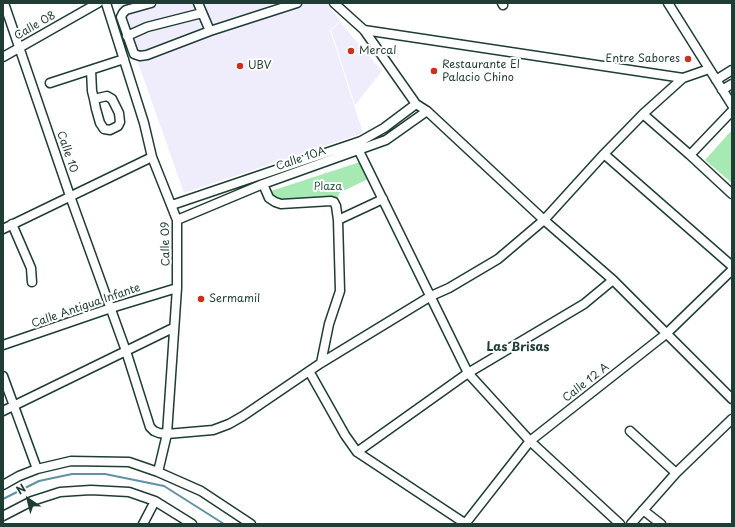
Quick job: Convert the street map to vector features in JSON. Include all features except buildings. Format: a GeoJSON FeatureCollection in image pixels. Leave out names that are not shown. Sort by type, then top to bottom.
{"type":"FeatureCollection","features":[{"type":"Feature","properties":{"kind":"street","name":"Calle 10"},"geometry":{"type":"LineString","coordinates":[[4,3],[70,196],[126,351],[150,427],[154,431],[167,434]]}},
{"type":"Feature","properties":{"kind":"street","name":"Calle 08"},"geometry":{"type":"LineString","coordinates":[[3,57],[98,3]]}},
{"type":"Feature","properties":{"kind":"street","name":"Calle 09"},"geometry":{"type":"LineString","coordinates":[[106,3],[144,123],[152,157],[177,220],[177,288],[167,434],[158,472]]}},
{"type":"Feature","properties":{"kind":"street"},"geometry":{"type":"LineString","coordinates":[[151,3],[126,10],[120,17],[134,54],[140,56],[210,31],[297,3]]}},
{"type":"Feature","properties":{"kind":"street"},"geometry":{"type":"LineString","coordinates":[[198,3],[210,31]]}},
{"type":"Feature","properties":{"kind":"street"},"geometry":{"type":"LineString","coordinates":[[335,3],[364,30],[416,104],[427,111],[544,220],[613,280],[732,399]]}},
{"type":"Feature","properties":{"kind":"street"},"geometry":{"type":"LineString","coordinates":[[668,3],[732,105]]}},
{"type":"Feature","properties":{"kind":"street"},"geometry":{"type":"LineString","coordinates":[[127,36],[147,27],[202,13]]}},
{"type":"Feature","properties":{"kind":"street"},"geometry":{"type":"LineString","coordinates":[[364,30],[683,78]]}},
{"type":"Feature","properties":{"kind":"street"},"geometry":{"type":"LineString","coordinates":[[50,83],[124,59]]}},
{"type":"Feature","properties":{"kind":"street"},"geometry":{"type":"LineString","coordinates":[[167,434],[213,430],[229,424],[321,363],[431,296],[449,288],[498,259],[544,220],[643,114],[683,78],[709,69]]}},
{"type":"Feature","properties":{"kind":"street"},"geometry":{"type":"LineString","coordinates":[[91,70],[94,99]]}},
{"type":"Feature","properties":{"kind":"street"},"geometry":{"type":"LineString","coordinates":[[716,80],[732,70]]}},
{"type":"Feature","properties":{"kind":"street"},"geometry":{"type":"LineString","coordinates":[[722,90],[732,84]]}},
{"type":"Feature","properties":{"kind":"street","name":"Calle 10A"},"geometry":{"type":"LineString","coordinates":[[172,205],[361,141],[384,128],[416,104]]}},
{"type":"Feature","properties":{"kind":"street","name":"Calle 10A"},"geometry":{"type":"LineString","coordinates":[[177,220],[263,184],[386,140],[427,111]]}},
{"type":"Feature","properties":{"kind":"street"},"geometry":{"type":"LineString","coordinates":[[690,154],[732,111]]}},
{"type":"Feature","properties":{"kind":"street"},"geometry":{"type":"LineString","coordinates":[[643,114],[690,154],[732,194]]}},
{"type":"Feature","properties":{"kind":"street"},"geometry":{"type":"LineString","coordinates":[[358,151],[383,198],[468,373],[530,441],[620,524]]}},
{"type":"Feature","properties":{"kind":"street"},"geometry":{"type":"LineString","coordinates":[[604,154],[732,266]]}},
{"type":"Feature","properties":{"kind":"street"},"geometry":{"type":"LineString","coordinates":[[3,228],[152,157]]}},
{"type":"Feature","properties":{"kind":"street"},"geometry":{"type":"LineString","coordinates":[[263,184],[269,198],[281,204],[334,202],[338,220],[340,291],[329,324],[321,363]]}},
{"type":"Feature","properties":{"kind":"street"},"geometry":{"type":"LineString","coordinates":[[338,220],[383,198]]}},
{"type":"Feature","properties":{"kind":"street"},"geometry":{"type":"LineString","coordinates":[[12,224],[31,268],[32,282]]}},
{"type":"Feature","properties":{"kind":"street","name":"Calle 12 A"},"geometry":{"type":"LineString","coordinates":[[465,524],[530,441],[666,334],[732,270]]}},
{"type":"Feature","properties":{"kind":"street"},"geometry":{"type":"LineString","coordinates":[[357,452],[468,373],[584,304],[613,280]]}},
{"type":"Feature","properties":{"kind":"street","name":"Calle Antigua Infante"},"geometry":{"type":"LineString","coordinates":[[3,345],[111,308],[177,288]]}},
{"type":"Feature","properties":{"kind":"street"},"geometry":{"type":"LineString","coordinates":[[3,411],[174,328]]}},
{"type":"Feature","properties":{"kind":"street"},"geometry":{"type":"LineString","coordinates":[[308,371],[348,440],[357,452],[465,524]]}},
{"type":"Feature","properties":{"kind":"street"},"geometry":{"type":"LineString","coordinates":[[3,376],[38,469]]}},
{"type":"Feature","properties":{"kind":"street"},"geometry":{"type":"LineString","coordinates":[[631,524],[676,473],[732,418]]}},
{"type":"Feature","properties":{"kind":"street"},"geometry":{"type":"LineString","coordinates":[[630,431],[676,473]]}},
{"type":"Feature","properties":{"kind":"street"},"geometry":{"type":"LineString","coordinates":[[3,485],[19,476],[38,469],[71,461],[129,462],[158,472],[201,491],[251,524]]}},
{"type":"Feature","properties":{"kind":"street"},"geometry":{"type":"LineString","coordinates":[[3,516],[32,501],[60,492],[91,490],[129,492],[155,502],[192,524]]}},
{"type":"Feature","properties":{"kind":"street"},"geometry":{"type":"LineString","coordinates":[[143,524],[155,502]]}},
{"type":"Feature","properties":{"kind":"street"},"geometry":{"type":"LineString","coordinates":[[643,510],[661,524]]}},
{"type":"Feature","properties":{"kind":"shaded area","name":"UBV"},"geometry":{"type":"Polygon","coordinates":[[[117,3],[327,3],[340,21],[330,30],[363,133],[184,193],[117,3]]]}},
{"type":"Feature","properties":{"kind":"shaded area","name":"Mercal"},"geometry":{"type":"Polygon","coordinates":[[[340,22],[382,71],[355,105],[331,30],[340,22]]]}},
{"type":"Feature","properties":{"kind":"green space"},"geometry":{"type":"Polygon","coordinates":[[[732,130],[732,183],[705,160],[732,130]]]}},
{"type":"Feature","properties":{"kind":"green space","name":"Plaza"},"geometry":{"type":"Polygon","coordinates":[[[360,162],[368,179],[339,193],[338,199],[282,202],[276,200],[268,192],[360,162]]]}},
{"type":"Feature","properties":{"kind":"waterway"},"geometry":{"type":"LineString","coordinates":[[3,499],[39,481],[72,474],[105,474],[164,486],[224,524]]}},
{"type":"Feature","properties":{"kind":"place","name":"Mercal"},"geometry":{"type":"Point","coordinates":[351,51]}},
{"type":"Feature","properties":{"kind":"place","name":"Entre Sabores"},"geometry":{"type":"Point","coordinates":[688,59]}},
{"type":"Feature","properties":{"kind":"place","name":"UBV"},"geometry":{"type":"Point","coordinates":[240,66]}},
{"type":"Feature","properties":{"kind":"place","name":"Restaurante El Palacio Chino"},"geometry":{"type":"Point","coordinates":[434,71]}},
{"type":"Feature","properties":{"kind":"place","name":"Sermamil"},"geometry":{"type":"Point","coordinates":[201,299]}},
{"type":"Feature","properties":{"kind":"district","name":"Las Brisas"},"geometry":{"type":"Point","coordinates":[518,348]}}]}
